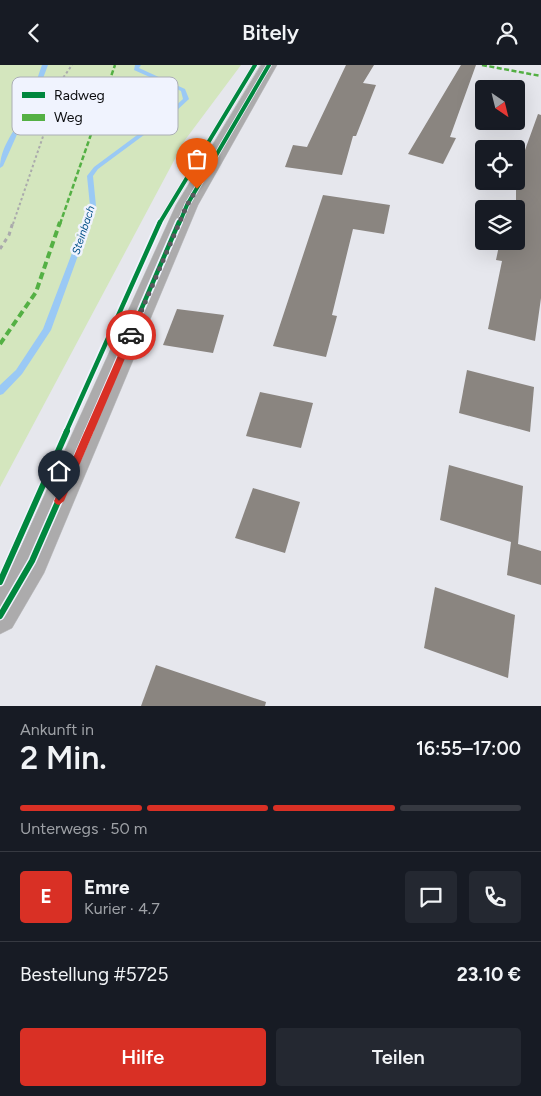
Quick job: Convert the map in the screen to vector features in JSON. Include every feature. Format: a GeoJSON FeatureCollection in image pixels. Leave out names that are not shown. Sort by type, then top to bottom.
{"type":"FeatureCollection","features":[{"type":"Feature","properties":{"kind":"street"},"geometry":{"type":"LineString","coordinates":[[0,616],[32,561],[187,205],[269,65]]}},
{"type":"Feature","properties":{"kind":"path"},"geometry":{"type":"LineString","coordinates":[[65,77],[72,65]]}},
{"type":"Feature","properties":{"kind":"path"},"geometry":{"type":"LineString","coordinates":[[0,249],[9,235],[44,135]]}},
{"type":"Feature","properties":{"kind":"green space"},"geometry":{"type":"Polygon","coordinates":[[[0,65],[241,65],[185,140],[0,487],[0,65]]]}},
{"type":"Feature","properties":{"kind":"building"},"geometry":{"type":"Polygon","coordinates":[[[346,65],[374,65],[363,83],[376,85],[356,136],[353,136],[342,175],[285,167],[293,145],[307,147],[346,65]]]}},
{"type":"Feature","properties":{"kind":"building"},"geometry":{"type":"Polygon","coordinates":[[[461,65],[476,65],[450,137],[456,138],[443,164],[408,154],[461,65]]]}},
{"type":"Feature","properties":{"kind":"building"},"geometry":{"type":"Polygon","coordinates":[[[538,114],[541,115],[541,298],[535,341],[488,329],[502,261],[496,260],[498,250],[525,250],[525,200],[516,200],[516,190],[525,190],[525,150],[538,114]]]}},
{"type":"Feature","properties":{"kind":"building"},"geometry":{"type":"Polygon","coordinates":[[[323,195],[390,205],[384,234],[353,229],[332,315],[337,316],[326,357],[273,346],[323,195]]]}},
{"type":"Feature","properties":{"kind":"building"},"geometry":{"type":"Polygon","coordinates":[[[177,309],[224,315],[213,353],[163,345],[177,309]]]}},
{"type":"Feature","properties":{"kind":"building"},"geometry":{"type":"Polygon","coordinates":[[[467,370],[534,387],[530,432],[459,413],[467,370]]]}},
{"type":"Feature","properties":{"kind":"building"},"geometry":{"type":"Polygon","coordinates":[[[260,392],[313,403],[301,448],[246,436],[260,392]]]}},
{"type":"Feature","properties":{"kind":"building"},"geometry":{"type":"Polygon","coordinates":[[[449,465],[523,486],[518,544],[541,551],[541,585],[507,575],[511,542],[440,520],[449,465]]]}},
{"type":"Feature","properties":{"kind":"building"},"geometry":{"type":"Polygon","coordinates":[[[253,488],[300,502],[285,553],[235,538],[253,488]]]}},
{"type":"Feature","properties":{"kind":"building"},"geometry":{"type":"Polygon","coordinates":[[[435,587],[515,615],[508,678],[424,648],[435,587]]]}},
{"type":"Feature","properties":{"kind":"building"},"geometry":{"type":"Polygon","coordinates":[[[156,665],[266,702],[265,706],[141,706],[156,665]]]}},
{"type":"Feature","properties":{"kind":"waterway"},"geometry":{"type":"LineString","coordinates":[[40,77],[45,65]]}},
{"type":"Feature","properties":{"kind":"waterway","name":"Steinbach"},"geometry":{"type":"LineString","coordinates":[[138,65],[136,69],[154,77]]}},
{"type":"Feature","properties":{"kind":"waterway","name":"Steinbach"},"geometry":{"type":"LineString","coordinates":[[178,88],[183,90],[186,99],[178,106]]}},
{"type":"Feature","properties":{"kind":"waterway"},"geometry":{"type":"LineString","coordinates":[[0,166],[14,135]]}},
{"type":"Feature","properties":{"kind":"waterway","name":"Steinbach"},"geometry":{"type":"LineString","coordinates":[[0,391],[19,372],[47,330],[93,206],[90,176],[96,168],[141,135]]}},
{"type":"Feature","properties":{"kind":"marked path"},"geometry":{"type":"LineString","coordinates":[[111,77],[115,65]]}},
{"type":"Feature","properties":{"kind":"marked path"},"geometry":{"type":"LineString","coordinates":[[482,65],[541,76]]}},
{"type":"Feature","properties":{"kind":"marked path"},"geometry":{"type":"LineString","coordinates":[[0,344],[36,292],[91,135]]}},
{"type":"Feature","properties":{"kind":"cycle path"},"geometry":{"type":"LineString","coordinates":[[0,582],[155,230],[255,65]]}},
{"type":"Feature","properties":{"kind":"cycle path"},"geometry":{"type":"LineString","coordinates":[[0,616],[32,561],[187,205],[269,65]]}},
{"type":"Feature","properties":{"kind":"way so far"},"geometry":{"type":"LineString","coordinates":[[131,335],[187,205],[197,189]]}},
{"type":"Feature","properties":{"kind":"route"},"geometry":{"type":"LineString","coordinates":[[59,501],[131,335]]}}]}
